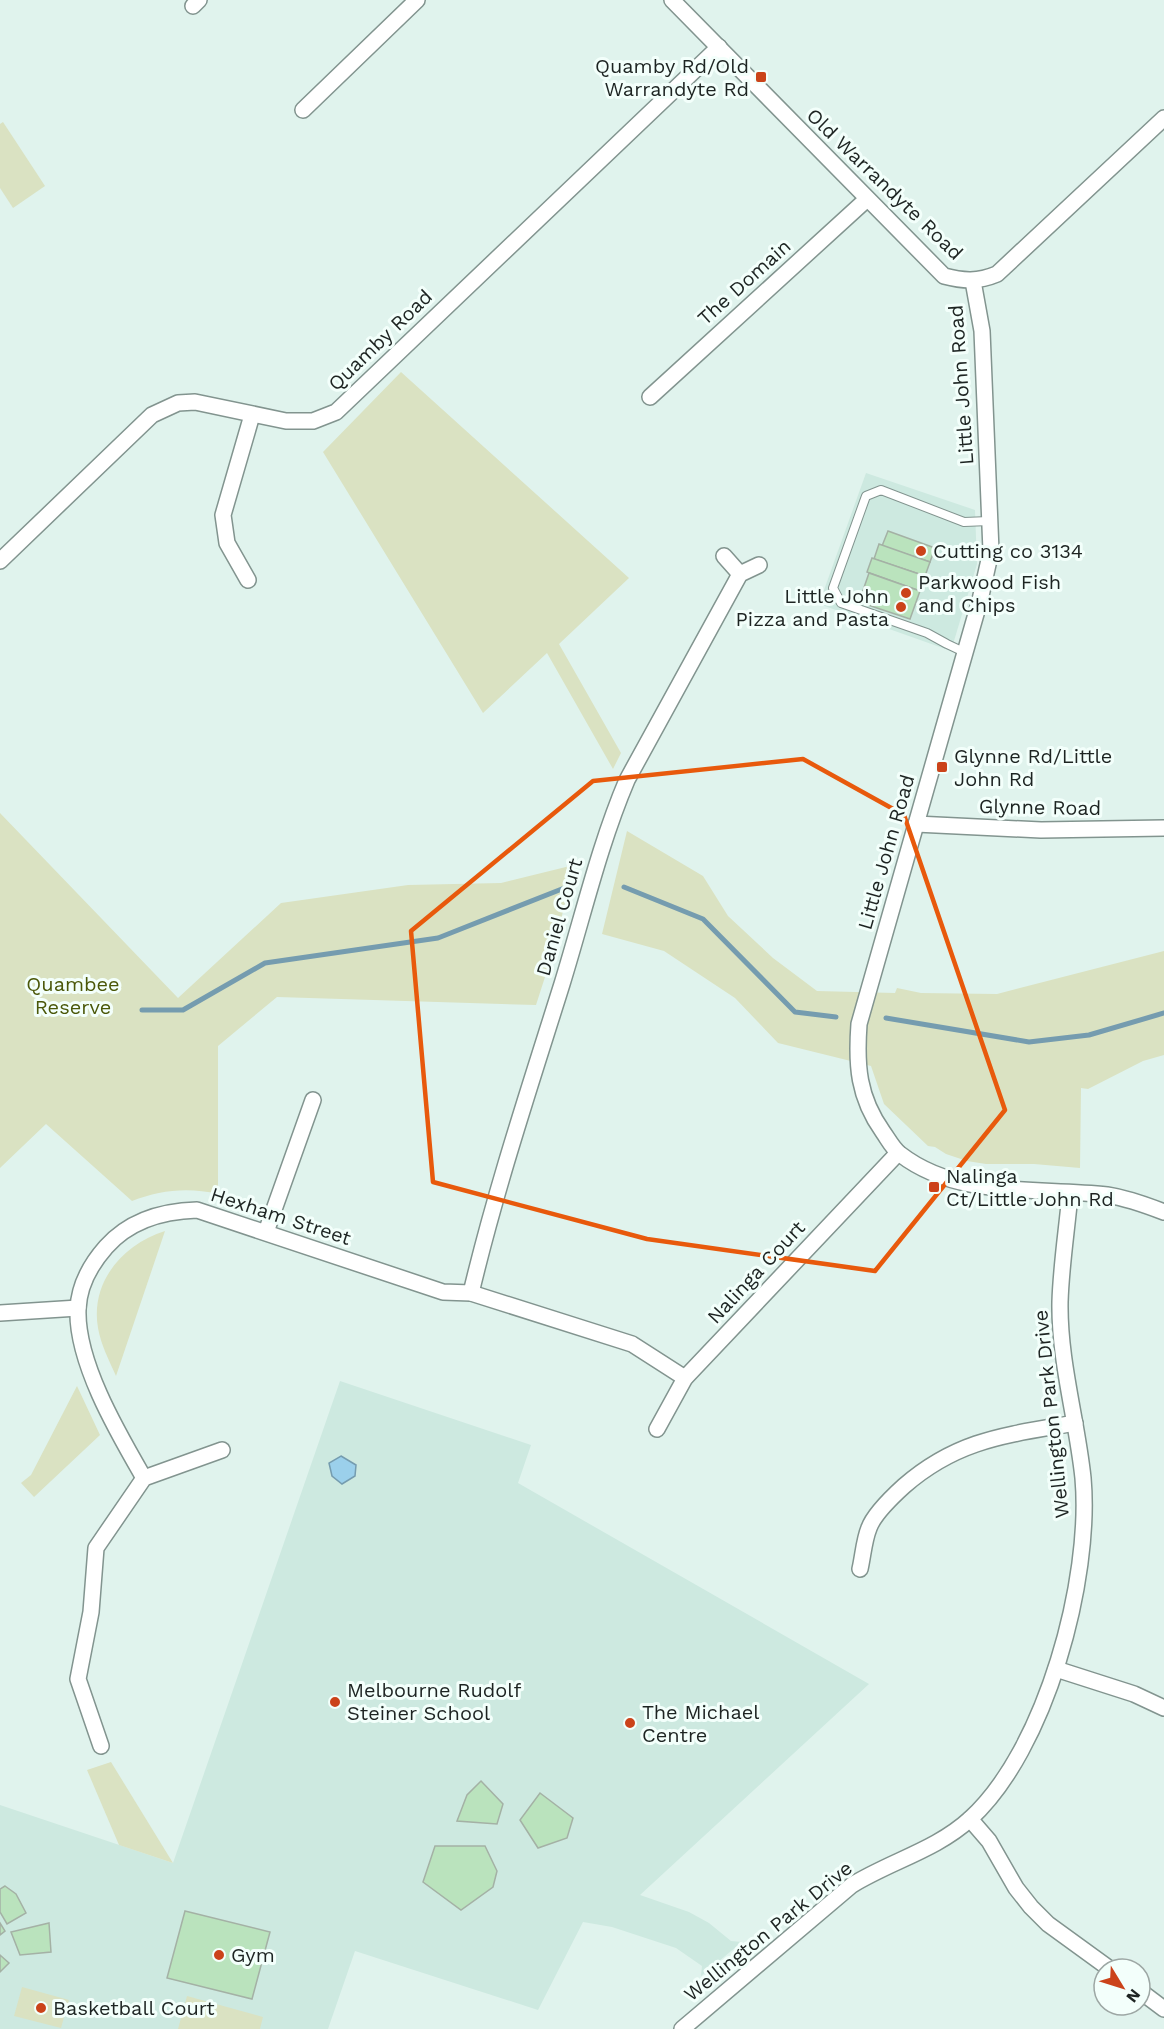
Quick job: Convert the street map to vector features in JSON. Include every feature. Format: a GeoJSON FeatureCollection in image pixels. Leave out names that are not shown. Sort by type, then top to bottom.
{"type":"FeatureCollection","features":[{"type":"Feature","properties":{"kind":"street"},"geometry":{"type":"LineString","coordinates":[[303,110],[417,0]]}},
{"type":"Feature","properties":{"kind":"street","name":"Old Warrandyte Road"},"geometry":{"type":"LineString","coordinates":[[672,0],[944,276],[960,280],[973,281],[997,274],[1164,118]]}},
{"type":"Feature","properties":{"kind":"street","name":"Quamby Road"},"geometry":{"type":"LineString","coordinates":[[0,561],[152,415],[159,411],[178,403],[195,402],[286,421],[313,421],[336,412],[718,47]]}},
{"type":"Feature","properties":{"kind":"street","name":"The Domain"},"geometry":{"type":"LineString","coordinates":[[650,397],[867,199]]}},
{"type":"Feature","properties":{"kind":"street","name":"Little John Road"},"geometry":{"type":"LineString","coordinates":[[973,281],[982,331],[991,551],[859,1024],[856,1055],[860,1085],[876,1122],[898,1153],[933,1175],[980,1186],[1109,1196],[1164,1212]]}},
{"type":"Feature","properties":{"kind":"street"},"geometry":{"type":"LineString","coordinates":[[248,580],[227,543],[223,515],[252,415]]}},
{"type":"Feature","properties":{"kind":"street"},"geometry":{"type":"LineString","coordinates":[[723,556],[740,574],[759,565]]}},
{"type":"Feature","properties":{"kind":"street","name":"Daniel Court"},"geometry":{"type":"LineString","coordinates":[[471,1293],[486,1228],[581,922],[601,847],[616,806],[627,780],[740,574]]}},
{"type":"Feature","properties":{"kind":"street","name":"Glynne Road"},"geometry":{"type":"LineString","coordinates":[[916,824],[1041,830],[1164,828]]}},
{"type":"Feature","properties":{"kind":"street"},"geometry":{"type":"LineString","coordinates":[[266,1232],[313,1100]]}},
{"type":"Feature","properties":{"kind":"street","name":"Nalinga Court"},"geometry":{"type":"LineString","coordinates":[[657,1429],[685,1378],[898,1153]]}},
{"type":"Feature","properties":{"kind":"street","name":"Wellington Park Drive"},"geometry":{"type":"LineString","coordinates":[[682,2029],[852,1886],[875,1871],[940,1843],[970,1820],[995,1793],[1024,1746],[1056,1669],[1074,1599],[1084,1531],[1083,1479],[1064,1353],[1060,1303],[1070,1194]]}},
{"type":"Feature","properties":{"kind":"street","name":"Hexham Street"},"geometry":{"type":"LineString","coordinates":[[144,1478],[113,1424],[82,1348],[78,1308],[86,1274],[115,1236],[148,1218],[175,1211],[197,1210],[442,1292],[471,1293],[632,1344],[685,1378]]}},
{"type":"Feature","properties":{"kind":"street"},"geometry":{"type":"LineString","coordinates":[[0,1313],[78,1308]]}},
{"type":"Feature","properties":{"kind":"street"},"geometry":{"type":"LineString","coordinates":[[860,1569],[869,1527],[892,1496],[925,1468],[963,1447],[990,1439],[1074,1423]]}},
{"type":"Feature","properties":{"kind":"street"},"geometry":{"type":"LineString","coordinates":[[101,1746],[78,1679],[91,1612],[96,1548],[144,1478],[222,1449]]}},
{"type":"Feature","properties":{"kind":"street"},"geometry":{"type":"LineString","coordinates":[[1056,1669],[1134,1694],[1164,1708]]}},
{"type":"Feature","properties":{"kind":"street"},"geometry":{"type":"LineString","coordinates":[[970,1820],[989,1842],[1016,1888],[1031,1907],[1048,1924],[1093,1957]]}},
{"type":"Feature","properties":{"kind":"lane"},"geometry":{"type":"LineString","coordinates":[[964,652],[927,633],[841,603],[833,588],[866,496],[880,490],[964,522],[989,521]]}},
{"type":"Feature","properties":{"kind":"highlighted area"},"geometry":{"type":"Polygon","coordinates":[[[803,759],[904,815],[1005,1110],[875,1271],[647,1239],[433,1182],[411,931],[593,781],[803,759]]]}},
{"type":"Feature","properties":{"kind":"shaded area"},"geometry":{"type":"Polygon","coordinates":[[[866,473],[975,510],[977,564],[951,651],[819,604],[866,473]]]}},
{"type":"Feature","properties":{"kind":"shaded area"},"geometry":{"type":"Polygon","coordinates":[[[340,1381],[531,1445],[518,1483],[869,1684],[640,1895],[689,1912],[709,1923],[731,1941],[742,1942],[701,1976],[702,1966],[676,1948],[612,1927],[583,1922],[538,2010],[355,1951],[328,2029],[0,2029],[0,1805],[173,1863],[340,1381]]]}},
{"type":"Feature","properties":{"kind":"green space"},"geometry":{"type":"Polygon","coordinates":[[[3,122],[45,186],[13,208],[0,188],[0,124],[3,122]]]}},
{"type":"Feature","properties":{"kind":"green space"},"geometry":{"type":"Polygon","coordinates":[[[401,372],[629,578],[559,644],[621,753],[613,769],[547,653],[483,713],[323,452],[401,372]]]}},
{"type":"Feature","properties":{"kind":"green space","name":"Quambee Reserve"},"geometry":{"type":"Polygon","coordinates":[[[0,813],[178,998],[281,903],[408,885],[501,883],[574,865],[554,949],[536,1005],[277,997],[218,1046],[218,1194],[174,1191],[153,1194],[132,1201],[46,1124],[0,1168],[0,813]]]}},
{"type":"Feature","properties":{"kind":"green space"},"geometry":{"type":"Polygon","coordinates":[[[627,831],[703,876],[728,916],[773,958],[817,991],[895,993],[897,988],[921,993],[997,994],[1164,951],[1164,1055],[1143,1061],[1088,1089],[1081,1088],[1080,1168],[1034,1164],[986,1164],[946,1154],[935,1147],[928,1146],[884,1104],[871,1066],[778,1043],[735,998],[664,951],[602,934],[627,831]]]}},
{"type":"Feature","properties":{"kind":"green space"},"geometry":{"type":"Polygon","coordinates":[[[165,1231],[116,1376],[98,1328],[99,1295],[113,1267],[123,1255],[150,1237],[165,1231]]]}},
{"type":"Feature","properties":{"kind":"green space"},"geometry":{"type":"Polygon","coordinates":[[[77,1386],[100,1435],[34,1497],[21,1483],[31,1475],[77,1386]]]}},
{"type":"Feature","properties":{"kind":"green space"},"geometry":{"type":"Polygon","coordinates":[[[111,1762],[173,1863],[119,1845],[87,1770],[111,1762]]]}},
{"type":"Feature","properties":{"kind":"green space","name":"Basketball Court"},"geometry":{"type":"Polygon","coordinates":[[[22,1987],[69,2000],[61,2028],[14,2016],[22,1987]]]}},
{"type":"Feature","properties":{"kind":"green space"},"geometry":{"type":"Polygon","coordinates":[[[187,1996],[263,2017],[260,2029],[178,2029],[187,1996]]]}},
{"type":"Feature","properties":{"kind":"water"},"geometry":{"type":"Polygon","coordinates":[[[341,1456],[356,1465],[355,1476],[342,1484],[332,1476],[329,1463],[341,1456]]]}},
{"type":"Feature","properties":{"kind":"building"},"geometry":{"type":"Polygon","coordinates":[[[888,531],[935,548],[930,562],[882,546],[888,531]]]}},
{"type":"Feature","properties":{"kind":"building"},"geometry":{"type":"Polygon","coordinates":[[[879,544],[930,562],[925,576],[874,559],[879,544]]]}},
{"type":"Feature","properties":{"kind":"building"},"geometry":{"type":"Polygon","coordinates":[[[872,558],[925,576],[920,591],[867,572],[872,558]]]}},
{"type":"Feature","properties":{"kind":"building"},"geometry":{"type":"Polygon","coordinates":[[[869,573],[920,591],[910,619],[859,602],[869,573]]]}},
{"type":"Feature","properties":{"kind":"building"},"geometry":{"type":"Polygon","coordinates":[[[481,1781],[503,1804],[497,1824],[457,1821],[467,1795],[481,1781]]]}},
{"type":"Feature","properties":{"kind":"building"},"geometry":{"type":"Polygon","coordinates":[[[540,1793],[573,1818],[567,1838],[538,1848],[520,1820],[540,1793]]]}},
{"type":"Feature","properties":{"kind":"building"},"geometry":{"type":"Polygon","coordinates":[[[435,1846],[485,1846],[497,1871],[493,1887],[461,1910],[423,1882],[435,1846]]]}},
{"type":"Feature","properties":{"kind":"building"},"geometry":{"type":"Polygon","coordinates":[[[5,1886],[16,1894],[26,1913],[7,1924],[0,1912],[0,1889],[5,1886]]]}},
{"type":"Feature","properties":{"kind":"building","name":"Gym"},"geometry":{"type":"Polygon","coordinates":[[[185,1911],[270,1932],[252,1999],[167,1978],[185,1911]]]}},
{"type":"Feature","properties":{"kind":"building"},"geometry":{"type":"Polygon","coordinates":[[[0,1923],[5,1931],[0,1935],[0,1923]]]}},
{"type":"Feature","properties":{"kind":"building"},"geometry":{"type":"Polygon","coordinates":[[[49,1923],[51,1952],[20,1955],[11,1932],[49,1923]]]}},
{"type":"Feature","properties":{"kind":"building"},"geometry":{"type":"Polygon","coordinates":[[[0,1955],[9,1963],[0,1972],[0,1955]]]}},
{"type":"Feature","properties":{"kind":"waterway"},"geometry":{"type":"LineString","coordinates":[[142,1010],[183,1010],[265,963],[438,938],[572,885]]}},
{"type":"Feature","properties":{"kind":"waterway"},"geometry":{"type":"LineString","coordinates":[[624,887],[703,919],[795,1012],[836,1017]]}},
{"type":"Feature","properties":{"kind":"waterway"},"geometry":{"type":"LineString","coordinates":[[886,1018],[1029,1042],[1089,1035],[1164,1013]]}},
{"type":"Feature","properties":{"kind":"place","name":"Quamby Rd/Old Warrandyte Rd"},"geometry":{"type":"Point","coordinates":[761,77]}},
{"type":"Feature","properties":{"kind":"place","name":"Cutting co 3134"},"geometry":{"type":"Point","coordinates":[921,551]}},
{"type":"Feature","properties":{"kind":"place","name":"Parkwood Fish and Chips"},"geometry":{"type":"Point","coordinates":[906,593]}},
{"type":"Feature","properties":{"kind":"place","name":"Little John Pizza and Pasta"},"geometry":{"type":"Point","coordinates":[901,607]}},
{"type":"Feature","properties":{"kind":"place","name":"Glynne Rd/Little John Rd"},"geometry":{"type":"Point","coordinates":[942,767]}},
{"type":"Feature","properties":{"kind":"place","name":"Nalinga Ct/Little John Rd"},"geometry":{"type":"Point","coordinates":[934,1187]}},
{"type":"Feature","properties":{"kind":"place","name":"Melbourne Rudolf Steiner School"},"geometry":{"type":"Point","coordinates":[335,1702]}},
{"type":"Feature","properties":{"kind":"place","name":"The Michael Centre"},"geometry":{"type":"Point","coordinates":[630,1723]}},
{"type":"Feature","properties":{"kind":"place","name":"Gym"},"geometry":{"type":"Point","coordinates":[219,1955]}},
{"type":"Feature","properties":{"kind":"place","name":"Basketball Court"},"geometry":{"type":"Point","coordinates":[41,2008]}}]}
